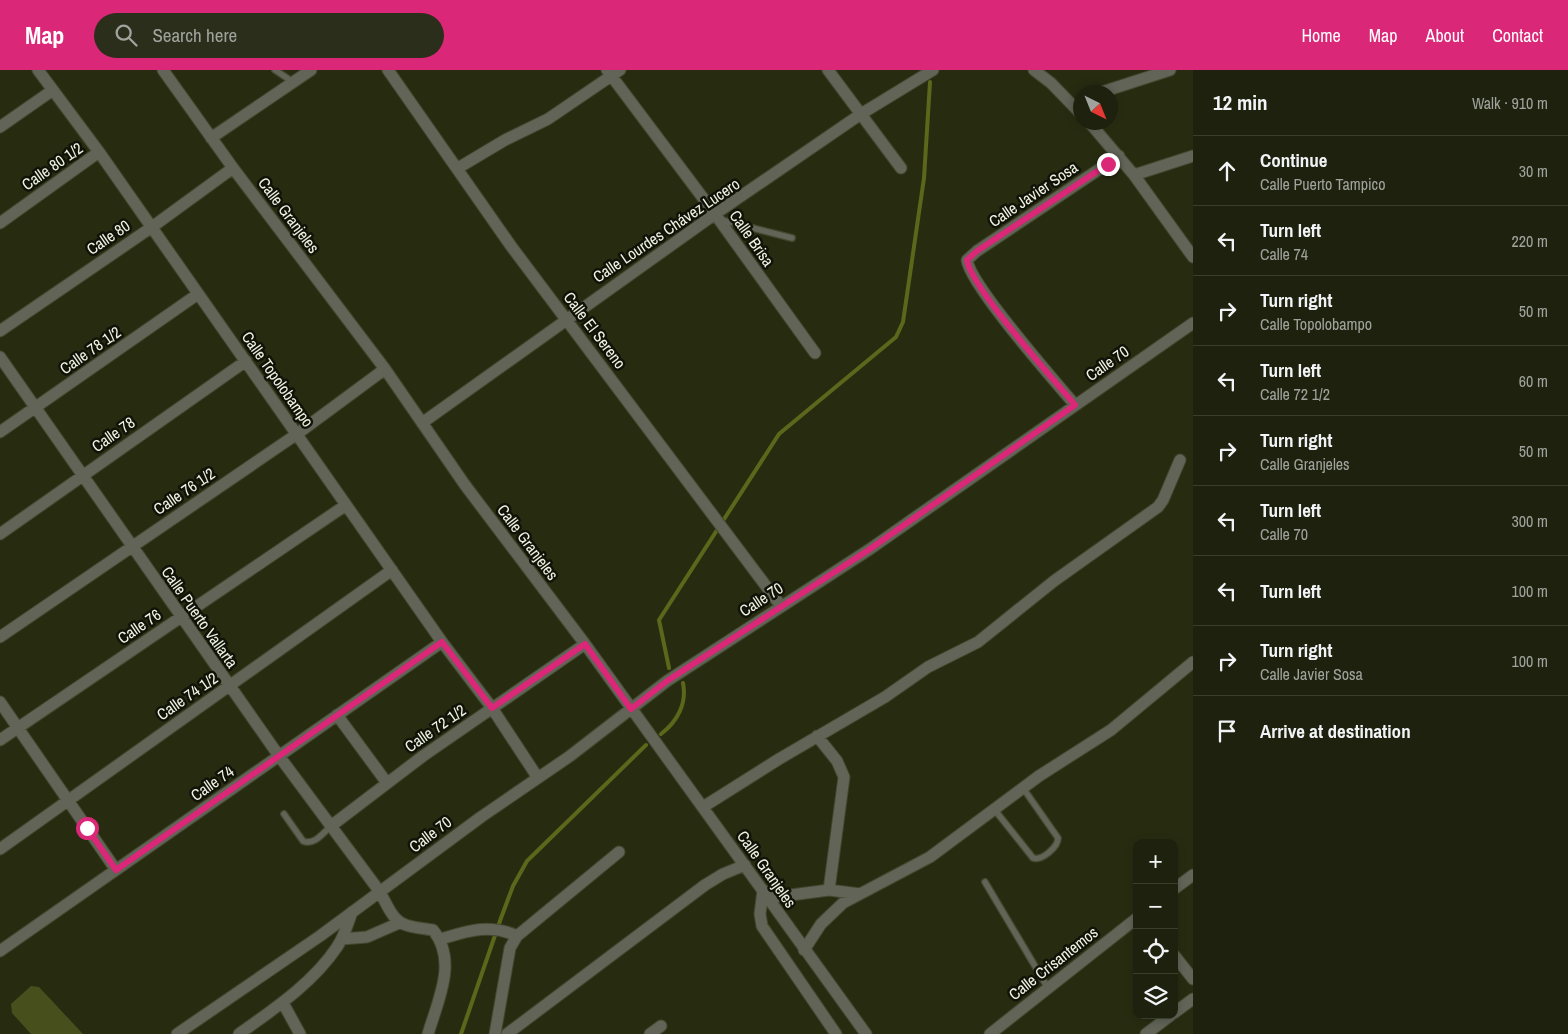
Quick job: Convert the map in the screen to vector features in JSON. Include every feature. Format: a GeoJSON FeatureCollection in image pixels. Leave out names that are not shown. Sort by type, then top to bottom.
{"type":"FeatureCollection","features":[{"type":"Feature","properties":{"kind":"street","name":"Calle Topolobampo"},"geometry":{"type":"LineString","coordinates":[[38,70],[152,227],[442,642],[492,708],[538,778]]}},
{"type":"Feature","properties":{"kind":"street","name":"Calle Granjeles"},"geometry":{"type":"LineString","coordinates":[[163,70],[233,168],[385,369],[470,492],[585,644],[866,1034]]}},
{"type":"Feature","properties":{"kind":"street"},"geometry":{"type":"LineString","coordinates":[[211,138],[311,70]]}},
{"type":"Feature","properties":{"kind":"street","name":"Calle El Sereno"},"geometry":{"type":"LineString","coordinates":[[388,70],[458,168],[484,209],[781,606]]}},
{"type":"Feature","properties":{"kind":"street"},"geometry":{"type":"LineString","coordinates":[[828,70],[901,168]]}},
{"type":"Feature","properties":{"kind":"street","name":"Calle Lourdes Chávez Lucero"},"geometry":{"type":"LineString","coordinates":[[422,422],[566,318],[718,217],[861,114],[921,74],[933,70]]}},
{"type":"Feature","properties":{"kind":"street"},"geometry":{"type":"LineString","coordinates":[[1034,70],[1073,99]]}},
{"type":"Feature","properties":{"kind":"street"},"geometry":{"type":"LineString","coordinates":[[1118,87],[1170,70]]}},
{"type":"Feature","properties":{"kind":"street"},"geometry":{"type":"LineString","coordinates":[[458,168],[505,140],[548,119],[613,72]]}},
{"type":"Feature","properties":{"kind":"street","name":"Calle Brisa"},"geometry":{"type":"LineString","coordinates":[[613,72],[815,353]]}},
{"type":"Feature","properties":{"kind":"street"},"geometry":{"type":"LineString","coordinates":[[0,127],[53,90]]}},
{"type":"Feature","properties":{"kind":"street"},"geometry":{"type":"LineString","coordinates":[[1096,130],[1134,175],[1193,257]]}},
{"type":"Feature","properties":{"kind":"street","name":"Calle 80 1/2"},"geometry":{"type":"LineString","coordinates":[[0,223],[99,152]]}},
{"type":"Feature","properties":{"kind":"street","name":"Calle Javier Sosa"},"geometry":{"type":"LineString","coordinates":[[1075,405],[992,302],[972,273],[967,260],[977,251],[1119,156]]}},
{"type":"Feature","properties":{"kind":"street"},"geometry":{"type":"LineString","coordinates":[[1134,175],[1193,156]]}},
{"type":"Feature","properties":{"kind":"street","name":"Calle 80"},"geometry":{"type":"LineString","coordinates":[[0,331],[152,227],[233,168]]}},
{"type":"Feature","properties":{"kind":"street","name":"Calle 78 1/2"},"geometry":{"type":"LineString","coordinates":[[0,432],[198,294]]}},
{"type":"Feature","properties":{"kind":"street","name":"Calle 70"},"geometry":{"type":"LineString","coordinates":[[177,1034],[194,1028],[481,816],[570,756],[667,681],[870,549],[1193,323]]}},
{"type":"Feature","properties":{"kind":"street","name":"Calle Puerto Vallarta"},"geometry":{"type":"LineString","coordinates":[[0,357],[131,548],[279,756],[380,892],[392,916],[399,923]]}},
{"type":"Feature","properties":{"kind":"street","name":"Calle 78"},"geometry":{"type":"LineString","coordinates":[[0,534],[246,361]]}},
{"type":"Feature","properties":{"kind":"street","name":"Calle 76 1/2"},"geometry":{"type":"LineString","coordinates":[[0,637],[297,434],[385,369]]}},
{"type":"Feature","properties":{"kind":"street"},"geometry":{"type":"LineString","coordinates":[[703,807],[817,736],[885,697],[928,667],[978,642],[1054,580],[1149,514],[1163,500],[1180,460]]}},
{"type":"Feature","properties":{"kind":"street","name":"Calle 76"},"geometry":{"type":"LineString","coordinates":[[0,740],[346,504]]}},
{"type":"Feature","properties":{"kind":"street","name":"Calle 74 1/2"},"geometry":{"type":"LineString","coordinates":[[0,849],[392,570]]}},
{"type":"Feature","properties":{"kind":"street","name":"Calle 74"},"geometry":{"type":"LineString","coordinates":[[0,951],[442,642]]}},
{"type":"Feature","properties":{"kind":"street","name":"Calle 72 1/2"},"geometry":{"type":"LineString","coordinates":[[330,826],[492,708],[585,644]]}},
{"type":"Feature","properties":{"kind":"street"},"geometry":{"type":"LineString","coordinates":[[804,950],[829,914],[860,894],[912,868],[1023,788],[1111,730],[1193,662]]}},
{"type":"Feature","properties":{"kind":"street"},"geometry":{"type":"LineString","coordinates":[[0,702],[116,870]]}},
{"type":"Feature","properties":{"kind":"street"},"geometry":{"type":"LineString","coordinates":[[337,715],[387,783]]}},
{"type":"Feature","properties":{"kind":"street"},"geometry":{"type":"LineString","coordinates":[[817,736],[837,761],[844,777],[829,890]]}},
{"type":"Feature","properties":{"kind":"street"},"geometry":{"type":"LineString","coordinates":[[441,939],[481,927],[511,933],[619,852]]}},
{"type":"Feature","properties":{"kind":"street"},"geometry":{"type":"LineString","coordinates":[[507,1034],[704,885],[745,865]]}},
{"type":"Feature","properties":{"kind":"street"},"geometry":{"type":"LineString","coordinates":[[1178,886],[1193,875]]}},
{"type":"Feature","properties":{"kind":"street"},"geometry":{"type":"LineString","coordinates":[[836,1034],[762,926],[760,914],[766,894],[829,890],[860,894]]}},
{"type":"Feature","properties":{"kind":"street"},"geometry":{"type":"LineString","coordinates":[[239,1034],[283,1003],[324,964],[342,939],[352,912]]}},
{"type":"Feature","properties":{"kind":"street","name":"Calle Crisantemos"},"geometry":{"type":"LineString","coordinates":[[990,1034],[1133,921]]}},
{"type":"Feature","properties":{"kind":"street"},"geometry":{"type":"LineString","coordinates":[[342,939],[367,937],[399,923],[402,926],[433,930],[441,939],[445,950],[446,964],[428,1034]]}},
{"type":"Feature","properties":{"kind":"street"},"geometry":{"type":"LineString","coordinates":[[495,1034],[511,933]]}},
{"type":"Feature","properties":{"kind":"street"},"geometry":{"type":"LineString","coordinates":[[1178,960],[1193,980]]}},
{"type":"Feature","properties":{"kind":"street"},"geometry":{"type":"LineString","coordinates":[[1178,1010],[1193,999]]}},
{"type":"Feature","properties":{"kind":"street"},"geometry":{"type":"LineString","coordinates":[[283,1003],[300,1034]]}},
{"type":"Feature","properties":{"kind":"street"},"geometry":{"type":"LineString","coordinates":[[1146,1034],[1166,1019]]}},
{"type":"Feature","properties":{"kind":"street"},"geometry":{"type":"LineString","coordinates":[[650,1034],[661,1026]]}},
{"type":"Feature","properties":{"kind":"lane"},"geometry":{"type":"LineString","coordinates":[[275,70],[293,82]]}},
{"type":"Feature","properties":{"kind":"lane"},"geometry":{"type":"LineString","coordinates":[[718,217],[792,238]]}},
{"type":"Feature","properties":{"kind":"lane"},"geometry":{"type":"LineString","coordinates":[[994,809],[1033,858],[1041,858],[1057,845],[1058,838],[1023,788]]}},
{"type":"Feature","properties":{"kind":"lane"},"geometry":{"type":"LineString","coordinates":[[284,814],[303,841],[308,843],[313,842],[330,826]]}},
{"type":"Feature","properties":{"kind":"lane"},"geometry":{"type":"LineString","coordinates":[[985,882],[1048,988]]}},
{"type":"Feature","properties":{"kind":"green space"},"geometry":{"type":"Polygon","coordinates":[[[31,986],[39,987],[83,1034],[31,1034],[12,1013],[11,1004],[31,986]]]}},
{"type":"Feature","properties":{"kind":"waterway"},"geometry":{"type":"LineString","coordinates":[[669,668],[659,620],[779,434],[896,337],[903,322],[924,178],[930,82]]}},
{"type":"Feature","properties":{"kind":"waterway"},"geometry":{"type":"LineString","coordinates":[[661,734],[680,711],[684,698],[683,683]]}},
{"type":"Feature","properties":{"kind":"waterway"},"geometry":{"type":"LineString","coordinates":[[461,1034],[513,886],[527,861],[646,745]]}},
{"type":"Feature","properties":{"kind":"route"},"geometry":{"type":"LineString","coordinates":[[87,828],[116,870],[442,642],[492,708],[585,644],[631,709],[667,681],[746,628],[870,549],[916,514],[1075,405],[992,302],[972,273],[967,260],[977,251],[1108,164]]}}]}
